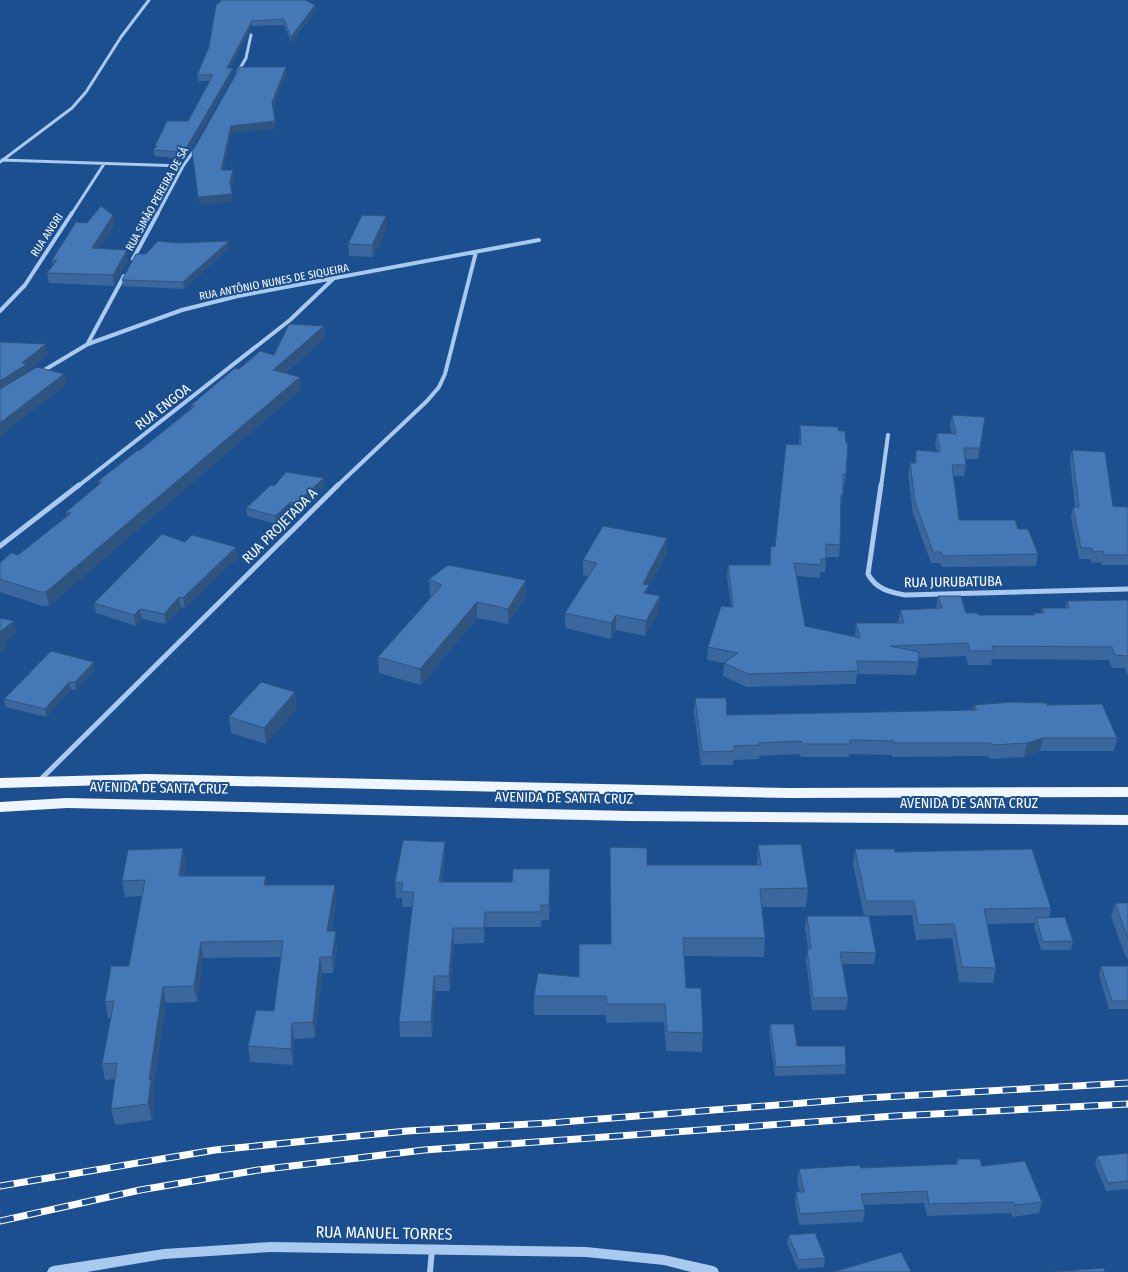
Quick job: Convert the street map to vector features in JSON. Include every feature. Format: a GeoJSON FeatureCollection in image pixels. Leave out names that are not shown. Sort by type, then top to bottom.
{"type":"FeatureCollection","features":[{"type":"Feature","properties":{"kind":"main road","name":"AVENIDA DE SANTA CRUZ"},"geometry":{"type":"LineString","coordinates":[[0,783],[146,779],[789,793],[1128,792]]}},
{"type":"Feature","properties":{"kind":"main road","name":"AVENIDA DE SANTA CRUZ"},"geometry":{"type":"LineString","coordinates":[[0,807],[67,803],[630,816],[1128,820]]}},
{"type":"Feature","properties":{"kind":"street"},"geometry":{"type":"LineString","coordinates":[[1,161],[77,103],[121,37],[149,0]]}},
{"type":"Feature","properties":{"kind":"street"},"geometry":{"type":"LineString","coordinates":[[237,75],[246,58],[251,35]]}},
{"type":"Feature","properties":{"kind":"street","name":"RUA SIMÃO PEREIRA DE SÁ"},"geometry":{"type":"LineString","coordinates":[[88,344],[183,166],[196,146]]}},
{"type":"Feature","properties":{"kind":"street"},"geometry":{"type":"LineString","coordinates":[[1,161],[183,166]]}},
{"type":"Feature","properties":{"kind":"street","name":"RUA ANORI"},"geometry":{"type":"LineString","coordinates":[[0,311],[25,285],[104,164]]}},
{"type":"Feature","properties":{"kind":"street","name":"RUA ANTÔNIO NUNES DE SIQUEIRA"},"geometry":{"type":"LineString","coordinates":[[32,378],[88,344],[156,318],[203,304],[539,240]]}},
{"type":"Feature","properties":{"kind":"street","name":"RUA PROJETADA A"},"geometry":{"type":"LineString","coordinates":[[39,781],[336,487],[428,401],[439,387],[445,374],[476,252]]}},
{"type":"Feature","properties":{"kind":"street","name":"RUA ENGOA"},"geometry":{"type":"LineString","coordinates":[[0,546],[218,378],[290,320],[333,278]]}},
{"type":"Feature","properties":{"kind":"street","name":"RUA JURUBATUBA"},"geometry":{"type":"LineString","coordinates":[[888,435],[868,574],[872,583],[881,590],[905,595],[1128,589]]}},
{"type":"Feature","properties":{"kind":"street","name":"RUA MANUEL TORRES"},"geometry":{"type":"LineString","coordinates":[[54,1272],[164,1254],[271,1247],[586,1252],[664,1260],[713,1272]]}},
{"type":"Feature","properties":{"kind":"street"},"geometry":{"type":"LineString","coordinates":[[430,1272],[432,1250]]}},
{"type":"Feature","properties":{"kind":"building"},"geometry":{"type":"Polygon","coordinates":[[[222,0],[305,0],[315,5],[291,37],[284,19],[252,21],[227,68],[233,68],[184,152],[153,150],[157,146],[155,146],[167,121],[188,121],[213,75],[197,75],[209,47],[216,5],[222,0]]]}},
{"type":"Feature","properties":{"kind":"building"},"geometry":{"type":"Polygon","coordinates":[[[240,67],[286,67],[272,102],[275,121],[231,126],[221,170],[233,170],[230,182],[232,194],[198,197],[192,152],[240,67]]]}},
{"type":"Feature","properties":{"kind":"building"},"geometry":{"type":"Polygon","coordinates":[[[101,206],[113,215],[92,248],[127,250],[113,275],[47,273],[57,260],[52,260],[76,222],[87,223],[101,206]]]}},
{"type":"Feature","properties":{"kind":"building"},"geometry":{"type":"Polygon","coordinates":[[[362,215],[386,216],[372,245],[348,244],[362,215]]]}},
{"type":"Feature","properties":{"kind":"building"},"geometry":{"type":"Polygon","coordinates":[[[158,241],[178,243],[229,241],[183,282],[122,280],[136,254],[146,254],[158,241]]]}},
{"type":"Feature","properties":{"kind":"building"},"geometry":{"type":"Polygon","coordinates":[[[289,324],[324,326],[273,370],[300,377],[46,592],[40,592],[0,579],[0,563],[11,553],[18,555],[71,513],[66,512],[102,482],[98,481],[195,406],[191,405],[235,368],[239,369],[260,351],[274,355],[289,324]]]}},
{"type":"Feature","properties":{"kind":"building"},"geometry":{"type":"Polygon","coordinates":[[[0,342],[46,344],[22,363],[27,364],[0,381],[0,342]]]}},
{"type":"Feature","properties":{"kind":"building"},"geometry":{"type":"Polygon","coordinates":[[[37,367],[64,374],[0,423],[0,389],[37,367]]]}},
{"type":"Feature","properties":{"kind":"building"},"geometry":{"type":"Polygon","coordinates":[[[952,415],[985,417],[980,448],[964,448],[966,465],[952,465],[959,520],[1015,520],[1018,529],[1028,529],[1038,554],[943,556],[941,552],[933,552],[915,502],[910,463],[916,463],[916,450],[940,452],[937,433],[956,434],[952,415]]]}},
{"type":"Feature","properties":{"kind":"building"},"geometry":{"type":"Polygon","coordinates":[[[800,425],[838,427],[839,431],[845,431],[846,443],[848,444],[846,474],[843,474],[843,495],[841,495],[840,545],[826,544],[826,559],[821,559],[821,565],[794,563],[805,626],[860,638],[856,623],[904,623],[900,610],[942,608],[938,596],[961,596],[966,613],[978,613],[978,615],[1034,615],[1034,613],[1044,613],[1042,608],[1069,608],[1067,601],[1128,600],[1128,656],[1115,655],[1112,647],[992,646],[994,651],[970,651],[968,643],[890,646],[919,652],[918,662],[857,661],[858,671],[748,674],[724,663],[738,653],[708,647],[721,606],[733,607],[728,565],[770,565],[771,546],[775,547],[786,444],[801,445],[800,425]]]}},
{"type":"Feature","properties":{"kind":"building"},"geometry":{"type":"Polygon","coordinates":[[[1072,450],[1105,452],[1113,506],[1128,507],[1128,555],[1104,555],[1103,551],[1093,552],[1092,548],[1081,548],[1073,507],[1079,507],[1072,450]]]}},
{"type":"Feature","properties":{"kind":"building"},"geometry":{"type":"Polygon","coordinates":[[[286,472],[324,478],[296,503],[291,502],[275,516],[246,508],[271,485],[274,486],[286,472]]]}},
{"type":"Feature","properties":{"kind":"building"},"geometry":{"type":"Polygon","coordinates":[[[603,526],[667,538],[643,584],[649,585],[644,593],[660,596],[646,621],[616,615],[611,623],[565,613],[597,563],[583,560],[603,526]]]}},
{"type":"Feature","properties":{"kind":"building"},"geometry":{"type":"Polygon","coordinates":[[[162,534],[185,542],[192,535],[236,547],[183,598],[179,597],[164,614],[140,609],[134,615],[94,603],[162,534]]]}},
{"type":"Feature","properties":{"kind":"building"},"geometry":{"type":"Polygon","coordinates":[[[448,565],[526,580],[508,609],[477,602],[420,669],[378,657],[442,585],[429,579],[448,565]]]}},
{"type":"Feature","properties":{"kind":"building"},"geometry":{"type":"Polygon","coordinates":[[[0,618],[14,621],[0,632],[0,618]]]}},
{"type":"Feature","properties":{"kind":"building"},"geometry":{"type":"Polygon","coordinates":[[[51,651],[94,662],[75,682],[69,682],[45,709],[4,699],[51,651]]]}},
{"type":"Feature","properties":{"kind":"building"},"geometry":{"type":"Polygon","coordinates":[[[261,682],[295,692],[264,728],[229,717],[261,682]]]}},
{"type":"Feature","properties":{"kind":"building"},"geometry":{"type":"Polygon","coordinates":[[[695,698],[726,698],[727,715],[977,710],[974,705],[1012,702],[1046,703],[1047,705],[1102,704],[1117,738],[1043,738],[1027,743],[992,745],[991,743],[894,743],[894,741],[850,740],[850,744],[802,744],[801,741],[759,743],[760,745],[734,746],[734,751],[702,752],[695,698]]]}},
{"type":"Feature","properties":{"kind":"building"},"geometry":{"type":"Polygon","coordinates":[[[403,840],[445,842],[439,882],[512,882],[513,869],[550,869],[549,905],[541,905],[541,912],[485,912],[484,928],[453,928],[449,976],[434,976],[431,1022],[399,1022],[414,892],[401,892],[403,883],[395,882],[403,840]]]}},
{"type":"Feature","properties":{"kind":"building"},"geometry":{"type":"Polygon","coordinates":[[[801,844],[808,888],[760,889],[765,938],[683,938],[686,988],[701,988],[703,1033],[667,1032],[665,1004],[607,1004],[606,996],[534,996],[538,973],[579,977],[579,944],[611,944],[610,847],[647,848],[647,865],[761,865],[758,845],[801,844]]]}},
{"type":"Feature","properties":{"kind":"building"},"geometry":{"type":"Polygon","coordinates":[[[183,848],[179,876],[266,876],[264,885],[335,885],[327,931],[336,931],[332,957],[320,957],[313,1022],[292,1023],[291,1049],[248,1046],[256,1010],[274,1011],[283,941],[201,942],[194,986],[163,987],[149,1080],[151,1079],[148,1104],[111,1109],[117,1063],[102,1064],[114,1001],[105,1002],[111,966],[129,966],[145,880],[122,881],[128,850],[183,848]]]}},
{"type":"Feature","properties":{"kind":"building"},"geometry":{"type":"Polygon","coordinates":[[[855,849],[894,849],[895,852],[1032,849],[1051,908],[984,909],[996,968],[962,967],[954,924],[918,925],[914,901],[866,901],[855,849]]]}},
{"type":"Feature","properties":{"kind":"building"},"geometry":{"type":"Polygon","coordinates":[[[1115,903],[1128,903],[1128,939],[1115,903]]]}},
{"type":"Feature","properties":{"kind":"building"},"geometry":{"type":"Polygon","coordinates":[[[807,916],[869,916],[876,953],[840,952],[848,998],[813,998],[807,949],[811,949],[807,916]]]}},
{"type":"Feature","properties":{"kind":"building"},"geometry":{"type":"Polygon","coordinates":[[[1065,917],[1073,941],[1043,942],[1036,918],[1065,917]]]}},
{"type":"Feature","properties":{"kind":"building"},"geometry":{"type":"Polygon","coordinates":[[[1101,966],[1128,966],[1128,1001],[1112,1001],[1101,966]]]}},
{"type":"Feature","properties":{"kind":"building"},"geometry":{"type":"Polygon","coordinates":[[[770,1024],[794,1024],[797,1046],[845,1046],[846,1065],[776,1067],[770,1024]]]}},
{"type":"Feature","properties":{"kind":"building"},"geometry":{"type":"Polygon","coordinates":[[[1128,1153],[1128,1181],[1108,1183],[1097,1156],[1128,1153]]]}},
{"type":"Feature","properties":{"kind":"building"},"geometry":{"type":"Polygon","coordinates":[[[957,1159],[980,1159],[982,1166],[1025,1161],[1042,1202],[1015,1205],[1014,1202],[929,1204],[927,1191],[861,1194],[865,1210],[800,1214],[796,1192],[804,1192],[799,1169],[860,1165],[861,1168],[958,1164],[957,1159]]]}},
{"type":"Feature","properties":{"kind":"building"},"geometry":{"type":"Polygon","coordinates":[[[815,1233],[825,1258],[799,1260],[788,1235],[815,1233]]]}},
{"type":"Feature","properties":{"kind":"building"},"geometry":{"type":"Polygon","coordinates":[[[901,1252],[911,1272],[833,1272],[901,1252]]]}},
{"type":"Feature","properties":{"kind":"building"},"geometry":{"type":"Polygon","coordinates":[[[1104,1268],[1105,1272],[1051,1272],[1104,1268]]]}},
{"type":"Feature","properties":{"kind":"railway"},"geometry":{"type":"LineString","coordinates":[[0,1186],[215,1150],[407,1131],[549,1123],[866,1098],[1128,1083]]}},
{"type":"Feature","properties":{"kind":"railway"},"geometry":{"type":"LineString","coordinates":[[0,1221],[140,1190],[258,1170],[424,1150],[895,1116],[1128,1104]]}}]}
